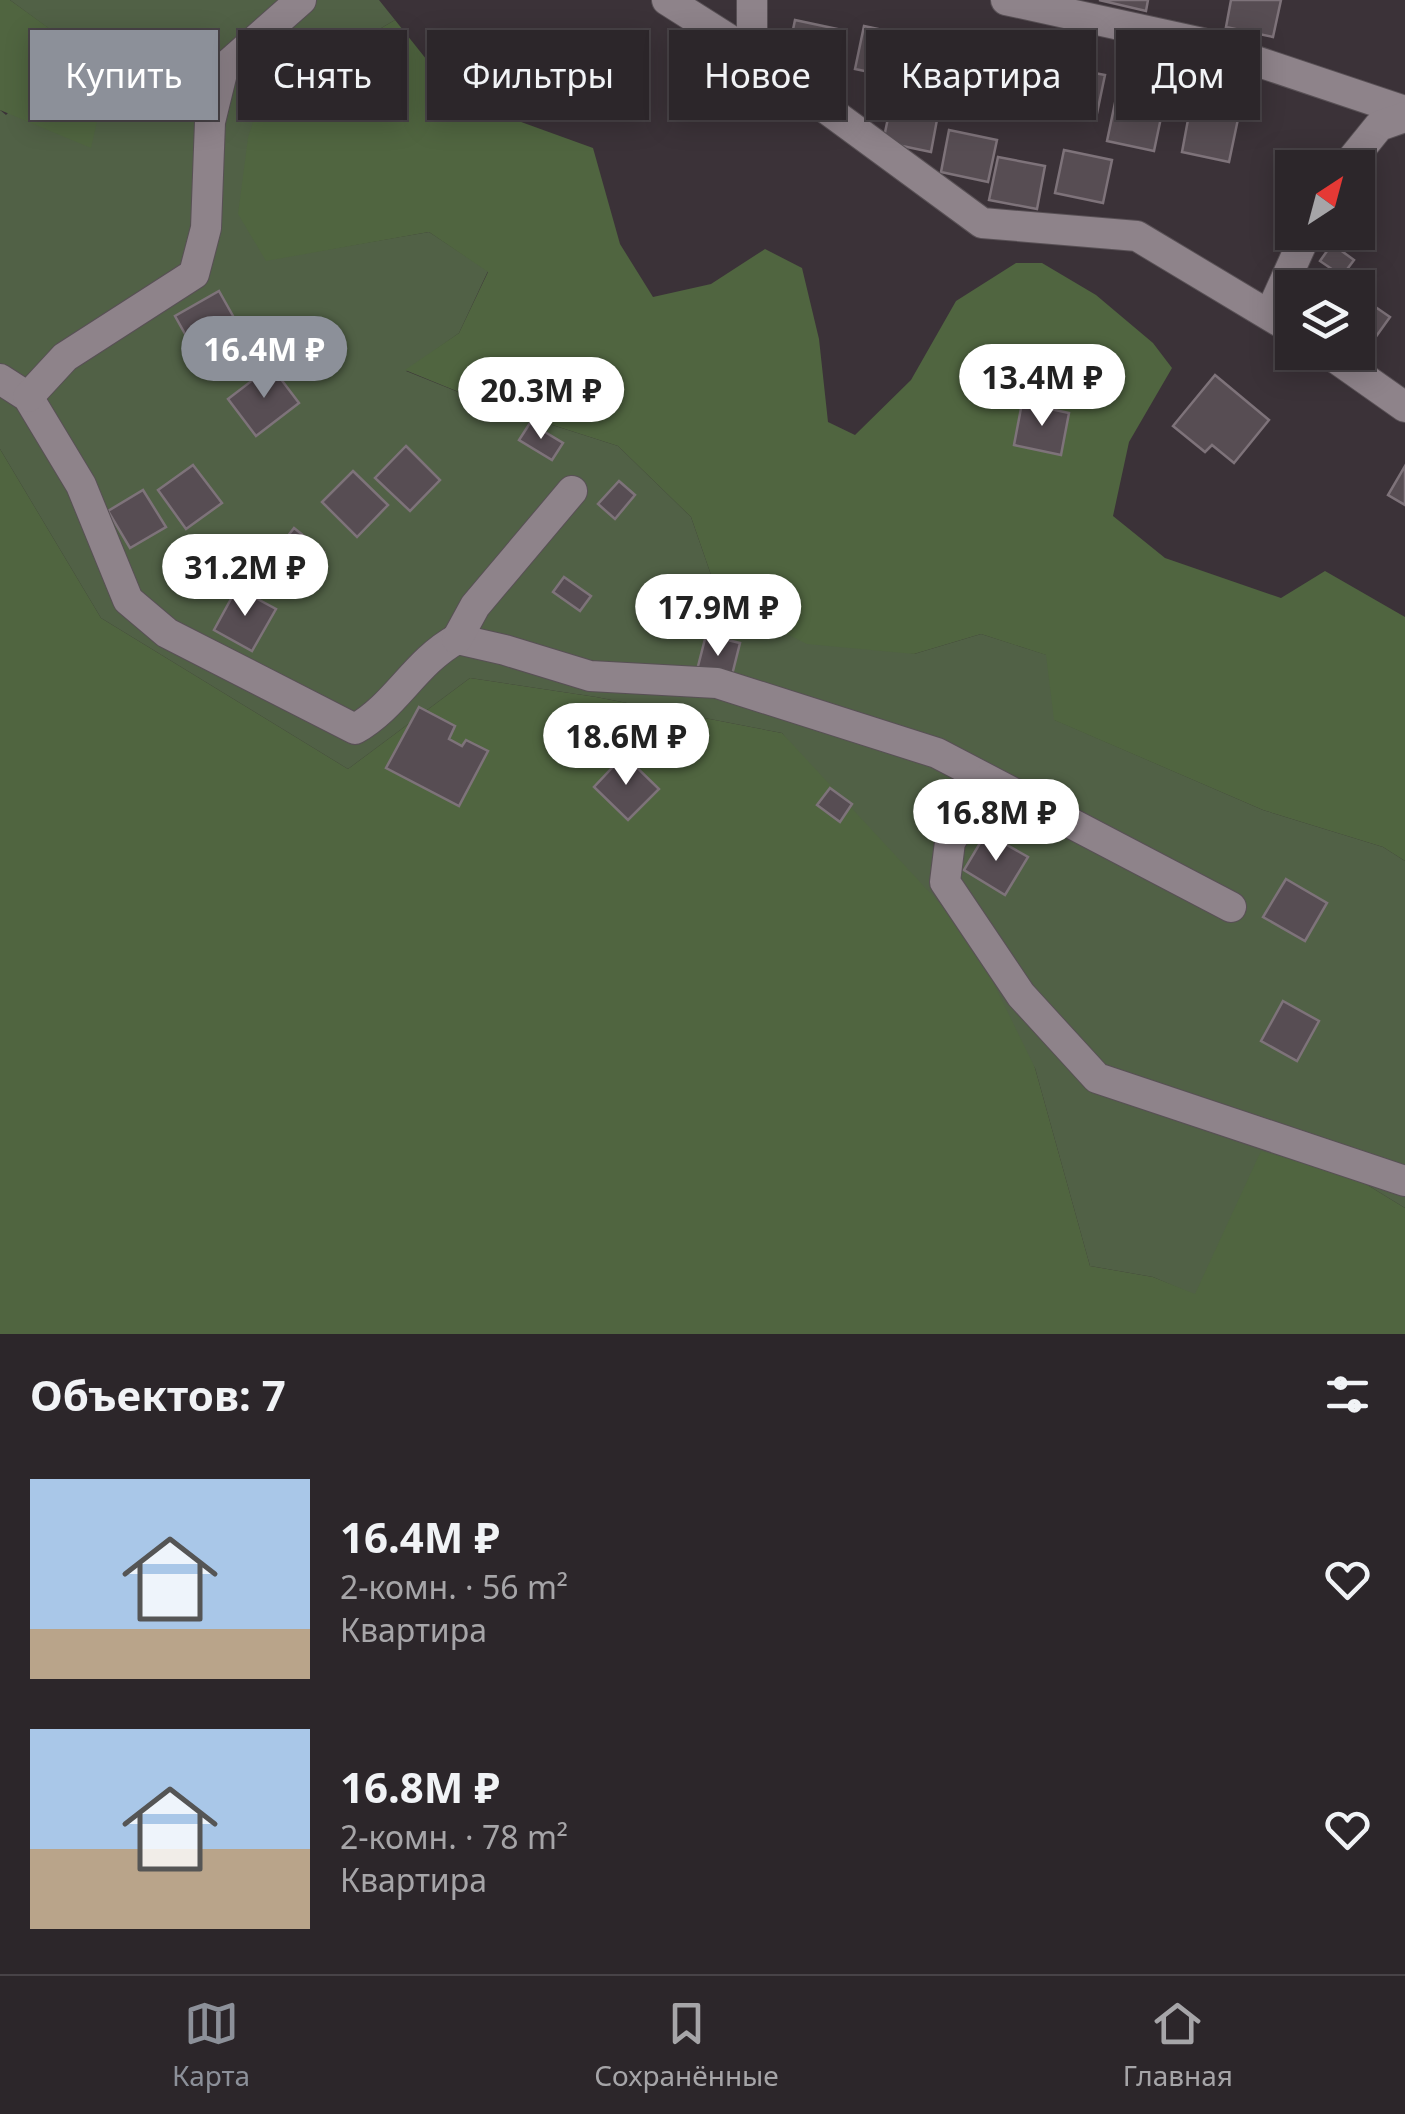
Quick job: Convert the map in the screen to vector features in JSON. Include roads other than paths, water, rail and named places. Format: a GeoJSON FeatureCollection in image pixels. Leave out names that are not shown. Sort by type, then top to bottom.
{"type":"FeatureCollection","features":[{"type":"Feature","properties":{"kind":"street"},"geometry":{"type":"LineString","coordinates":[[28,396],[65,357],[194,274],[206,228],[210,122],[224,69],[302,0]]}},
{"type":"Feature","properties":{"kind":"street"},"geometry":{"type":"LineString","coordinates":[[667,0],[714,30]]}},
{"type":"Feature","properties":{"kind":"street"},"geometry":{"type":"LineString","coordinates":[[752,0],[752,30]]}},
{"type":"Feature","properties":{"kind":"street"},"geometry":{"type":"LineString","coordinates":[[1006,0],[1202,43],[1405,114]]}},
{"type":"Feature","properties":{"kind":"street"},"geometry":{"type":"LineString","coordinates":[[1360,150],[1379,126],[1405,114]]}},
{"type":"Feature","properties":{"kind":"street"},"geometry":{"type":"LineString","coordinates":[[841,120],[982,224],[1137,236],[1275,317]]}},
{"type":"Feature","properties":{"kind":"street"},"geometry":{"type":"LineString","coordinates":[[1352,370],[1405,406]]}},
{"type":"Feature","properties":{"kind":"street"},"geometry":{"type":"LineString","coordinates":[[0,380],[28,396],[81,484],[128,600],[168,633],[355,729],[379,716],[432,653],[456,640],[475,606],[572,491]]}},
{"type":"Feature","properties":{"kind":"street"},"geometry":{"type":"LineString","coordinates":[[456,640],[506,650],[590,676],[717,683],[937,753],[1231,907]]}},
{"type":"Feature","properties":{"kind":"street"},"geometry":{"type":"LineString","coordinates":[[987,780],[950,842],[945,882],[1021,995],[1096,1078],[1405,1181]]}}]}
